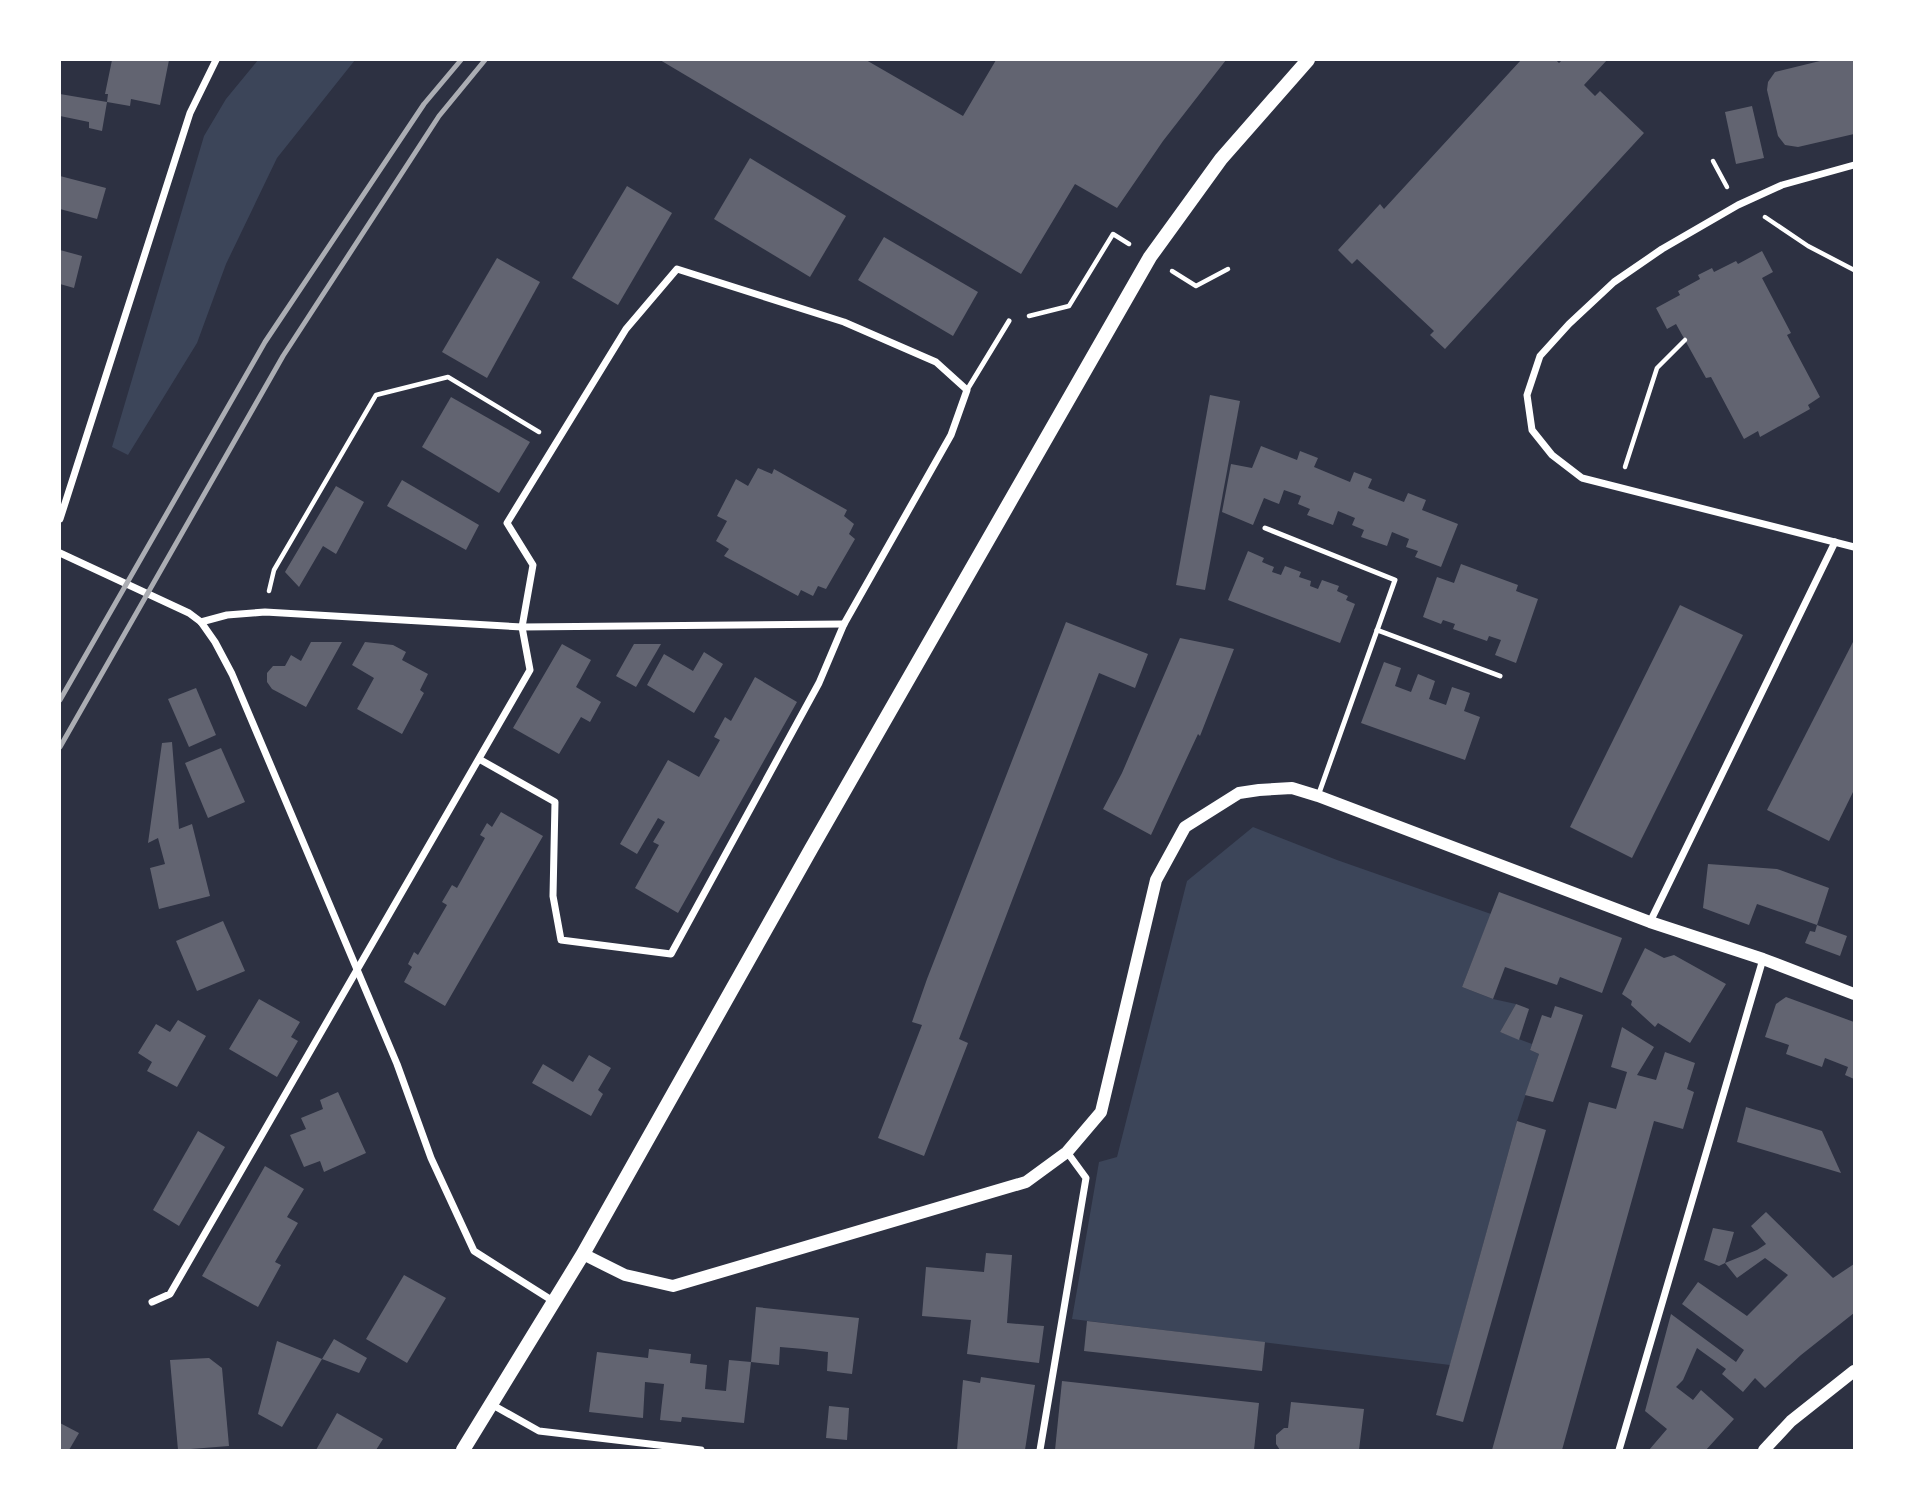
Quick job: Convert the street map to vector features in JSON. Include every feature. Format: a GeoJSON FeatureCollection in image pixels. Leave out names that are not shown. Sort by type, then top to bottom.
{"type":"FeatureCollection","features":[{"type":"Feature","properties":{"kind":"main road"},"geometry":{"type":"LineString","coordinates":[[463,1451],[583,1254],[1150,257],[1221,159],[1307,60]]}},
{"type":"Feature","properties":{"kind":"street"},"geometry":{"type":"LineString","coordinates":[[60,519],[190,113],[216,60]]}},
{"type":"Feature","properties":{"kind":"street"},"geometry":{"type":"LineString","coordinates":[[1854,165],[1782,185],[1738,205],[1662,249],[1614,282],[1569,324],[1540,356],[1527,395],[1532,430],[1552,455],[1582,478],[1854,547]]}},
{"type":"Feature","properties":{"kind":"street"},"geometry":{"type":"LineString","coordinates":[[152,1302],[170,1294],[358,974],[479,759],[530,670],[522,627],[533,565],[507,523],[626,329],[677,269],[844,321],[936,362],[967,390],[951,435],[844,624],[819,683],[671,954],[561,940],[553,897],[555,802],[479,759]]}},
{"type":"Feature","properties":{"kind":"street"},"geometry":{"type":"LineString","coordinates":[[1650,922],[1835,542]]}},
{"type":"Feature","properties":{"kind":"street"},"geometry":{"type":"LineString","coordinates":[[60,554],[176,605],[201,622],[215,642],[232,674],[397,1064],[431,1158],[474,1251],[553,1301]]}},
{"type":"Feature","properties":{"kind":"street"},"geometry":{"type":"LineString","coordinates":[[201,622],[228,615],[265,612],[522,627],[844,624]]}},
{"type":"Feature","properties":{"kind":"street"},"geometry":{"type":"LineString","coordinates":[[583,1254],[625,1275],[673,1286],[1026,1182],[1067,1152],[1101,1112],[1156,880],[1185,827],[1240,793],[1292,788],[1318,796],[1650,922],[1763,959],[1854,993]]}},
{"type":"Feature","properties":{"kind":"street"},"geometry":{"type":"LineString","coordinates":[[1619,1451],[1763,959]]}},
{"type":"Feature","properties":{"kind":"street"},"geometry":{"type":"LineString","coordinates":[[1040,1451],[1086,1178],[1067,1152]]}},
{"type":"Feature","properties":{"kind":"street"},"geometry":{"type":"LineString","coordinates":[[1764,1451],[1791,1421],[1854,1371]]}},
{"type":"Feature","properties":{"kind":"street"},"geometry":{"type":"LineString","coordinates":[[491,1404],[539,1432],[701,1451]]}},
{"type":"Feature","properties":{"kind":"lane"},"geometry":{"type":"LineString","coordinates":[[967,390],[1009,321]]}},
{"type":"Feature","properties":{"kind":"lane"},"geometry":{"type":"LineString","coordinates":[[1265,528],[1395,580],[1318,796]]}},
{"type":"Feature","properties":{"kind":"lane"},"geometry":{"type":"LineString","coordinates":[[1377,630],[1500,676]]}},
{"type":"Feature","properties":{"kind":"path"},"geometry":{"type":"LineString","coordinates":[[1738,205],[1770,219],[1808,246],[1854,270]]}},
{"type":"Feature","properties":{"kind":"path"},"geometry":{"type":"LineString","coordinates":[[1619,488],[1657,368],[1685,340]]}},
{"type":"Feature","properties":{"kind":"path"},"geometry":{"type":"LineString","coordinates":[[265,612],[274,570],[376,395],[448,377],[556,443]]}},
{"type":"Feature","properties":{"kind":"shaded area"},"geometry":{"type":"Polygon","coordinates":[[[258,60],[355,60],[277,158],[226,264],[197,343],[128,455],[112,447],[204,136],[226,99],[258,60]]]}},
{"type":"Feature","properties":{"kind":"shaded area"},"geometry":{"type":"Polygon","coordinates":[[[1253,827],[1337,860],[1491,914],[1462,987],[1493,999],[1516,1004],[1500,1032],[1532,1044],[1530,1050],[1539,1054],[1517,1121],[1450,1365],[1072,1319],[1099,1162],[1117,1157],[1187,881],[1253,827]]]}},
{"type":"Feature","properties":{"kind":"building"},"geometry":{"type":"Polygon","coordinates":[[[112,60],[169,60],[160,105],[131,99],[130,106],[107,102],[108,94],[105,94],[112,60]]]}},
{"type":"Feature","properties":{"kind":"building"},"geometry":{"type":"Polygon","coordinates":[[[660,60],[866,60],[963,116],[996,60],[1226,60],[1163,141],[1117,208],[1075,184],[1021,274],[660,60]]]}},
{"type":"Feature","properties":{"kind":"building"},"geometry":{"type":"Polygon","coordinates":[[[1521,60],[1556,60],[1559,63],[1562,60],[1607,60],[1584,85],[1595,96],[1600,91],[1644,133],[1445,349],[1430,335],[1434,331],[1357,259],[1352,264],[1338,250],[1380,204],[1384,209],[1521,60]]]}},
{"type":"Feature","properties":{"kind":"building"},"geometry":{"type":"Polygon","coordinates":[[[1824,60],[1854,60],[1854,134],[1798,147],[1785,145],[1778,136],[1767,90],[1768,82],[1775,72],[1824,60]]]}},
{"type":"Feature","properties":{"kind":"building"},"geometry":{"type":"Polygon","coordinates":[[[60,94],[107,102],[102,131],[89,128],[89,122],[60,116],[60,94]]]}},
{"type":"Feature","properties":{"kind":"building"},"geometry":{"type":"Polygon","coordinates":[[[1752,106],[1764,158],[1736,164],[1725,112],[1752,106]]]}},
{"type":"Feature","properties":{"kind":"building"},"geometry":{"type":"Polygon","coordinates":[[[750,158],[846,216],[810,277],[714,219],[750,158]]]}},
{"type":"Feature","properties":{"kind":"building"},"geometry":{"type":"Polygon","coordinates":[[[60,176],[106,188],[97,219],[60,209],[60,176]]]}},
{"type":"Feature","properties":{"kind":"building"},"geometry":{"type":"Polygon","coordinates":[[[627,186],[672,213],[618,305],[572,278],[627,186]]]}},
{"type":"Feature","properties":{"kind":"building"},"geometry":{"type":"Polygon","coordinates":[[[884,237],[978,292],[953,336],[858,280],[884,237]]]}},
{"type":"Feature","properties":{"kind":"building"},"geometry":{"type":"Polygon","coordinates":[[[60,250],[82,256],[74,288],[60,284],[60,250]]]}},
{"type":"Feature","properties":{"kind":"building"},"geometry":{"type":"Polygon","coordinates":[[[1762,251],[1773,272],[1762,278],[1791,333],[1787,335],[1820,397],[1808,405],[1810,409],[1760,437],[1758,431],[1744,439],[1711,377],[1706,378],[1676,324],[1667,329],[1656,308],[1680,295],[1678,291],[1700,279],[1698,275],[1712,268],[1714,272],[1736,261],[1738,264],[1762,251]]]}},
{"type":"Feature","properties":{"kind":"building"},"geometry":{"type":"Polygon","coordinates":[[[497,258],[540,282],[487,378],[442,352],[497,258]]]}},
{"type":"Feature","properties":{"kind":"building"},"geometry":{"type":"Polygon","coordinates":[[[1210,395],[1240,401],[1205,590],[1176,585],[1210,395]]]}},
{"type":"Feature","properties":{"kind":"building"},"geometry":{"type":"Polygon","coordinates":[[[451,397],[530,442],[499,493],[422,447],[451,397]]]}},
{"type":"Feature","properties":{"kind":"building"},"geometry":{"type":"Polygon","coordinates":[[[1261,446],[1297,460],[1300,451],[1318,458],[1314,467],[1350,482],[1354,472],[1372,479],[1368,488],[1404,502],[1408,493],[1426,500],[1422,510],[1458,524],[1441,567],[1415,557],[1418,551],[1406,547],[1409,539],[1392,532],[1387,546],[1361,537],[1364,530],[1352,525],[1355,518],[1338,511],[1333,525],[1307,515],[1310,509],[1298,504],[1301,496],[1284,490],[1279,504],[1264,498],[1253,525],[1222,512],[1231,464],[1252,468],[1261,446]]]}},
{"type":"Feature","properties":{"kind":"building"},"geometry":{"type":"Polygon","coordinates":[[[758,468],[772,474],[774,469],[847,510],[844,516],[854,524],[849,534],[855,539],[826,589],[818,586],[813,596],[801,590],[798,596],[724,556],[729,549],[716,541],[727,521],[717,516],[736,479],[748,486],[758,468]]]}},
{"type":"Feature","properties":{"kind":"building"},"geometry":{"type":"Polygon","coordinates":[[[402,480],[479,525],[466,550],[387,506],[402,480]]]}},
{"type":"Feature","properties":{"kind":"building"},"geometry":{"type":"Polygon","coordinates":[[[336,486],[364,502],[336,554],[323,546],[299,587],[285,572],[336,486]]]}},
{"type":"Feature","properties":{"kind":"building"},"geometry":{"type":"Polygon","coordinates":[[[1248,551],[1264,558],[1262,562],[1274,567],[1272,572],[1281,575],[1285,566],[1301,572],[1299,577],[1311,581],[1310,586],[1318,589],[1322,580],[1339,586],[1337,591],[1348,596],[1346,600],[1355,604],[1340,643],[1228,600],[1248,551]]]}},
{"type":"Feature","properties":{"kind":"building"},"geometry":{"type":"Polygon","coordinates":[[[1461,564],[1518,585],[1516,591],[1538,599],[1516,663],[1495,655],[1501,640],[1489,636],[1487,641],[1453,629],[1455,624],[1443,620],[1441,624],[1423,617],[1437,577],[1454,583],[1461,564]]]}},
{"type":"Feature","properties":{"kind":"building"},"geometry":{"type":"Polygon","coordinates":[[[1680,605],[1743,635],[1632,858],[1570,827],[1680,605]]]}},
{"type":"Feature","properties":{"kind":"building"},"geometry":{"type":"Polygon","coordinates":[[[1066,622],[1148,654],[1135,688],[1099,673],[959,1039],[968,1043],[924,1156],[878,1138],[922,1025],[912,1022],[927,979],[1066,622]]]}},
{"type":"Feature","properties":{"kind":"building"},"geometry":{"type":"Polygon","coordinates":[[[1180,638],[1234,649],[1200,736],[1198,734],[1151,835],[1103,809],[1122,773],[1180,638]]]}},
{"type":"Feature","properties":{"kind":"building"},"geometry":{"type":"Polygon","coordinates":[[[1854,640],[1854,790],[1829,841],[1767,810],[1854,640]]]}},
{"type":"Feature","properties":{"kind":"building"},"geometry":{"type":"Polygon","coordinates":[[[311,642],[342,642],[306,707],[272,689],[267,682],[267,673],[273,666],[285,666],[291,655],[301,661],[311,642]]]}},
{"type":"Feature","properties":{"kind":"building"},"geometry":{"type":"Polygon","coordinates":[[[365,642],[393,645],[406,652],[402,660],[428,674],[420,690],[424,693],[402,734],[357,709],[374,678],[352,665],[365,642]]]}},
{"type":"Feature","properties":{"kind":"building"},"geometry":{"type":"Polygon","coordinates":[[[562,644],[591,660],[576,687],[601,702],[590,722],[581,717],[559,754],[513,728],[562,644]]]}},
{"type":"Feature","properties":{"kind":"building"},"geometry":{"type":"Polygon","coordinates":[[[634,644],[661,644],[636,687],[616,676],[634,644]]]}},
{"type":"Feature","properties":{"kind":"building"},"geometry":{"type":"Polygon","coordinates":[[[704,652],[723,664],[694,713],[647,685],[664,654],[693,671],[704,652]]]}},
{"type":"Feature","properties":{"kind":"building"},"geometry":{"type":"Polygon","coordinates":[[[1384,662],[1401,668],[1395,686],[1411,692],[1418,674],[1435,681],[1429,699],[1446,705],[1452,687],[1470,693],[1464,711],[1480,717],[1465,760],[1361,723],[1384,662]]]}},
{"type":"Feature","properties":{"kind":"building"},"geometry":{"type":"Polygon","coordinates":[[[755,677],[797,702],[678,913],[635,888],[659,845],[653,842],[665,822],[658,818],[637,854],[620,844],[668,760],[699,777],[720,740],[714,737],[725,717],[731,721],[755,677]]]}},
{"type":"Feature","properties":{"kind":"building"},"geometry":{"type":"Polygon","coordinates":[[[196,688],[216,735],[189,747],[168,699],[196,688]]]}},
{"type":"Feature","properties":{"kind":"building"},"geometry":{"type":"Polygon","coordinates":[[[172,742],[179,829],[192,824],[210,896],[159,909],[150,868],[165,864],[158,838],[148,843],[162,743],[172,742]]]}},
{"type":"Feature","properties":{"kind":"building"},"geometry":{"type":"Polygon","coordinates":[[[221,748],[245,802],[208,818],[185,763],[221,748]]]}},
{"type":"Feature","properties":{"kind":"building"},"geometry":{"type":"Polygon","coordinates":[[[501,812],[543,836],[445,1006],[404,982],[412,967],[408,964],[414,952],[418,955],[447,905],[442,902],[452,885],[457,888],[485,838],[480,835],[487,823],[492,827],[501,812]]]}},
{"type":"Feature","properties":{"kind":"building"},"geometry":{"type":"Polygon","coordinates":[[[1708,864],[1777,869],[1829,888],[1817,925],[1757,904],[1749,925],[1703,908],[1708,864]]]}},
{"type":"Feature","properties":{"kind":"building"},"geometry":{"type":"Polygon","coordinates":[[[1499,892],[1622,938],[1602,993],[1560,977],[1557,985],[1505,967],[1493,999],[1462,987],[1499,892]]]}},
{"type":"Feature","properties":{"kind":"building"},"geometry":{"type":"Polygon","coordinates":[[[223,921],[245,971],[197,991],[176,941],[223,921]]]}},
{"type":"Feature","properties":{"kind":"building"},"geometry":{"type":"Polygon","coordinates":[[[1817,925],[1847,936],[1840,956],[1805,943],[1810,931],[1815,932],[1817,925]]]}},
{"type":"Feature","properties":{"kind":"building"},"geometry":{"type":"Polygon","coordinates":[[[1645,948],[1664,958],[1674,955],[1726,984],[1690,1043],[1658,1023],[1655,1027],[1631,1005],[1632,1001],[1622,994],[1645,948]]]}},
{"type":"Feature","properties":{"kind":"building"},"geometry":{"type":"Polygon","coordinates":[[[1786,997],[1854,1022],[1854,1079],[1845,1075],[1848,1067],[1825,1058],[1822,1067],[1786,1054],[1789,1045],[1765,1037],[1776,1004],[1786,997]]]}},
{"type":"Feature","properties":{"kind":"building"},"geometry":{"type":"Polygon","coordinates":[[[259,999],[300,1022],[291,1037],[298,1041],[277,1077],[229,1049],[259,999]]]}},
{"type":"Feature","properties":{"kind":"building"},"geometry":{"type":"Polygon","coordinates":[[[1516,1004],[1529,1009],[1519,1040],[1500,1032],[1516,1004]]]}},
{"type":"Feature","properties":{"kind":"building"},"geometry":{"type":"Polygon","coordinates":[[[1555,1006],[1583,1015],[1553,1102],[1525,1095],[1539,1054],[1530,1050],[1542,1015],[1551,1018],[1555,1006]]]}},
{"type":"Feature","properties":{"kind":"building"},"geometry":{"type":"Polygon","coordinates":[[[178,1020],[206,1036],[177,1087],[147,1071],[152,1062],[138,1053],[156,1024],[170,1032],[178,1020]]]}},
{"type":"Feature","properties":{"kind":"building"},"geometry":{"type":"Polygon","coordinates":[[[1622,1027],[1654,1047],[1637,1075],[1656,1080],[1665,1052],[1695,1063],[1687,1089],[1694,1092],[1683,1129],[1654,1121],[1562,1450],[1492,1450],[1589,1102],[1616,1109],[1627,1072],[1611,1067],[1622,1027]]]}},
{"type":"Feature","properties":{"kind":"building"},"geometry":{"type":"Polygon","coordinates":[[[589,1055],[611,1068],[598,1090],[603,1094],[591,1116],[532,1083],[543,1064],[573,1082],[589,1055]]]}},
{"type":"Feature","properties":{"kind":"building"},"geometry":{"type":"Polygon","coordinates":[[[338,1092],[366,1153],[324,1172],[320,1161],[304,1167],[290,1135],[306,1129],[301,1118],[323,1109],[320,1100],[338,1092]]]}},
{"type":"Feature","properties":{"kind":"building"},"geometry":{"type":"Polygon","coordinates":[[[1746,1107],[1822,1131],[1841,1173],[1737,1142],[1746,1107]]]}},
{"type":"Feature","properties":{"kind":"building"},"geometry":{"type":"Polygon","coordinates":[[[1517,1121],[1546,1130],[1463,1422],[1436,1415],[1517,1121]]]}},
{"type":"Feature","properties":{"kind":"building"},"geometry":{"type":"Polygon","coordinates":[[[198,1131],[225,1147],[179,1226],[153,1210],[198,1131]]]}},
{"type":"Feature","properties":{"kind":"building"},"geometry":{"type":"Polygon","coordinates":[[[265,1166],[304,1189],[287,1217],[298,1223],[275,1262],[281,1265],[258,1307],[202,1276],[265,1166]]]}},
{"type":"Feature","properties":{"kind":"building"},"geometry":{"type":"Polygon","coordinates":[[[1766,1212],[1833,1278],[1854,1264],[1854,1313],[1765,1388],[1755,1378],[1743,1392],[1722,1374],[1726,1369],[1697,1348],[1683,1380],[1676,1387],[1693,1400],[1701,1390],[1734,1419],[1706,1450],[1649,1450],[1667,1429],[1645,1411],[1671,1314],[1736,1362],[1744,1350],[1682,1304],[1698,1282],[1747,1316],[1788,1275],[1765,1258],[1737,1278],[1725,1263],[1766,1244],[1751,1226],[1766,1212]]]}},
{"type":"Feature","properties":{"kind":"building"},"geometry":{"type":"Polygon","coordinates":[[[1713,1228],[1734,1232],[1725,1263],[1719,1266],[1704,1260],[1713,1228]]]}},
{"type":"Feature","properties":{"kind":"building"},"geometry":{"type":"Polygon","coordinates":[[[986,1253],[1012,1255],[1007,1323],[1044,1326],[1039,1363],[967,1354],[971,1320],[922,1316],[926,1267],[984,1272],[986,1253]]]}},
{"type":"Feature","properties":{"kind":"building"},"geometry":{"type":"Polygon","coordinates":[[[404,1275],[446,1298],[407,1363],[366,1339],[404,1275]]]}},
{"type":"Feature","properties":{"kind":"building"},"geometry":{"type":"Polygon","coordinates":[[[756,1307],[859,1318],[852,1374],[827,1371],[828,1352],[804,1349],[780,1347],[779,1365],[751,1362],[756,1307]]]}},
{"type":"Feature","properties":{"kind":"building"},"geometry":{"type":"Polygon","coordinates":[[[1087,1321],[1265,1342],[1262,1371],[1084,1351],[1087,1321]]]}},
{"type":"Feature","properties":{"kind":"building"},"geometry":{"type":"Polygon","coordinates":[[[334,1339],[367,1358],[359,1373],[322,1359],[334,1339]]]}},
{"type":"Feature","properties":{"kind":"building"},"geometry":{"type":"Polygon","coordinates":[[[277,1341],[322,1359],[282,1427],[258,1414],[277,1341]]]}},
{"type":"Feature","properties":{"kind":"building"},"geometry":{"type":"Polygon","coordinates":[[[649,1349],[691,1354],[690,1363],[707,1365],[705,1389],[726,1391],[729,1360],[751,1362],[744,1423],[682,1417],[681,1422],[660,1420],[664,1384],[645,1382],[643,1418],[589,1412],[597,1352],[648,1358],[649,1349]]]}},
{"type":"Feature","properties":{"kind":"building"},"geometry":{"type":"Polygon","coordinates":[[[209,1358],[222,1368],[229,1446],[178,1450],[170,1360],[209,1358]]]}},
{"type":"Feature","properties":{"kind":"building"},"geometry":{"type":"Polygon","coordinates":[[[981,1377],[1035,1385],[1025,1450],[957,1450],[963,1380],[980,1383],[981,1377]]]}},
{"type":"Feature","properties":{"kind":"building"},"geometry":{"type":"Polygon","coordinates":[[[1062,1381],[1259,1403],[1254,1450],[1055,1450],[1062,1381]]]}},
{"type":"Feature","properties":{"kind":"building"},"geometry":{"type":"Polygon","coordinates":[[[1291,1402],[1364,1409],[1359,1450],[1280,1450],[1276,1444],[1276,1435],[1288,1428],[1291,1402]]]}},
{"type":"Feature","properties":{"kind":"building"},"geometry":{"type":"Polygon","coordinates":[[[829,1406],[849,1408],[847,1440],[826,1438],[829,1406]]]}},
{"type":"Feature","properties":{"kind":"building"},"geometry":{"type":"Polygon","coordinates":[[[337,1413],[383,1439],[376,1450],[316,1450],[337,1413]]]}},
{"type":"Feature","properties":{"kind":"building"},"geometry":{"type":"Polygon","coordinates":[[[60,1423],[79,1433],[69,1450],[60,1450],[60,1423]]]}},
{"type":"Feature","properties":{"kind":"railway"},"geometry":{"type":"LineString","coordinates":[[60,700],[265,342],[424,104],[461,60]]}},
{"type":"Feature","properties":{"kind":"railway"},"geometry":{"type":"LineString","coordinates":[[60,747],[283,356],[439,116],[485,60]]}}]}
